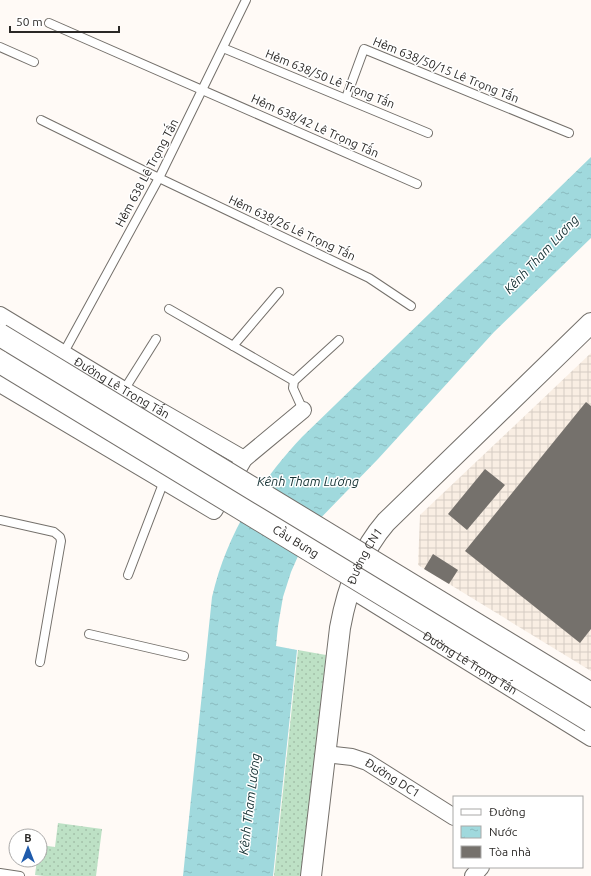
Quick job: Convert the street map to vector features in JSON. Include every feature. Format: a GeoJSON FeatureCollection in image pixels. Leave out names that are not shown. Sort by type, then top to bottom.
{"type":"FeatureCollection","features":[{"type":"Feature","properties":{"kind":"main road","name":"Cầu Bưng"},"geometry":{"type":"LineString","coordinates":[[0,335],[591,694]]}},
{"type":"Feature","properties":{"kind":"main road","name":"Cầu Bưng"},"geometry":{"type":"LineString","coordinates":[[0,362],[591,721]]}},
{"type":"Feature","properties":{"kind":"street","name":"Đường Lê Trọng Tấn"},"geometry":{"type":"LineString","coordinates":[[0,315],[63,354],[244,459]]}},
{"type":"Feature","properties":{"kind":"street","name":"Đường CN1"},"geometry":{"type":"LineString","coordinates":[[311,876],[340,628],[350,589],[364,553],[370,542],[386,522],[591,323]]}},
{"type":"Feature","properties":{"kind":"street"},"geometry":{"type":"LineString","coordinates":[[0,384],[214,510],[244,459],[303,410]]}},
{"type":"Feature","properties":{"kind":"street","name":"Đường Lê Trọng Tấn"},"geometry":{"type":"LineString","coordinates":[[350,589],[591,738]]}},
{"type":"Feature","properties":{"kind":"street","name":"Đường DC1"},"geometry":{"type":"LineString","coordinates":[[325,754],[352,757],[367,762],[453,816]]}},
{"type":"Feature","properties":{"kind":"street"},"geometry":{"type":"LineString","coordinates":[[473,876],[480,868]]}},
{"type":"Feature","properties":{"kind":"lane","name":"Hẻm 638 Lê Trọng Tấn"},"geometry":{"type":"LineString","coordinates":[[63,354],[159,178],[246,0]]}},
{"type":"Feature","properties":{"kind":"lane","name":"Hẻm 638/42 Lê Trọng Tấn"},"geometry":{"type":"LineString","coordinates":[[49,23],[417,184]]}},
{"type":"Feature","properties":{"kind":"lane"},"geometry":{"type":"LineString","coordinates":[[0,47],[34,62]]}},
{"type":"Feature","properties":{"kind":"lane","name":"Hẻm 638/50 Lê Trọng Tấn"},"geometry":{"type":"LineString","coordinates":[[223,48],[428,132]]}},
{"type":"Feature","properties":{"kind":"lane","name":"Hẻm 638/50/15 Lê Trọng Tấn"},"geometry":{"type":"LineString","coordinates":[[346,98],[364,49],[569,132]]}},
{"type":"Feature","properties":{"kind":"lane","name":"Hẻm 638/26 Lê Trọng Tấn"},"geometry":{"type":"LineString","coordinates":[[41,120],[159,178],[370,278],[411,306]]}},
{"type":"Feature","properties":{"kind":"lane"},"geometry":{"type":"LineString","coordinates":[[233,346],[279,292]]}},
{"type":"Feature","properties":{"kind":"lane"},"geometry":{"type":"LineString","coordinates":[[169,309],[294,381]]}},
{"type":"Feature","properties":{"kind":"lane"},"geometry":{"type":"LineString","coordinates":[[124,390],[156,339]]}},
{"type":"Feature","properties":{"kind":"lane"},"geometry":{"type":"LineString","coordinates":[[303,410],[293,388],[294,381],[339,340]]}},
{"type":"Feature","properties":{"kind":"lane"},"geometry":{"type":"LineString","coordinates":[[128,575],[164,481]]}},
{"type":"Feature","properties":{"kind":"lane"},"geometry":{"type":"LineString","coordinates":[[0,520],[54,532],[60,537],[61,541],[40,662]]}},
{"type":"Feature","properties":{"kind":"lane"},"geometry":{"type":"LineString","coordinates":[[89,634],[184,656]]}},
{"type":"Feature","properties":{"kind":"lane"},"geometry":{"type":"LineString","coordinates":[[0,873],[20,876]]}},
{"type":"Feature","properties":{"kind":"shaded area"},"geometry":{"type":"Polygon","coordinates":[[[591,353],[591,671],[418,565],[420,515],[591,353]]]}},
{"type":"Feature","properties":{"kind":"green space"},"geometry":{"type":"Polygon","coordinates":[[[298,650],[326,655],[301,876],[274,876],[298,650]]]}},
{"type":"Feature","properties":{"kind":"green space"},"geometry":{"type":"Polygon","coordinates":[[[58,823],[102,829],[96,876],[35,875],[36,868],[48,868],[48,846],[55,847],[58,823]]]}},
{"type":"Feature","properties":{"kind":"water","name":"Kênh Tham Lương"},"geometry":{"type":"Polygon","coordinates":[[[591,157],[591,238],[494,332],[378,459],[310,529],[291,572],[283,597],[278,626],[276,646],[297,650],[273,876],[183,876],[212,597],[226,552],[246,511],[271,473],[302,437],[591,157]]]}},
{"type":"Feature","properties":{"kind":"building"},"geometry":{"type":"Polygon","coordinates":[[[586,402],[591,406],[591,629],[580,643],[465,551],[586,402]]]}},
{"type":"Feature","properties":{"kind":"building"},"geometry":{"type":"Polygon","coordinates":[[[485,469],[505,485],[467,530],[448,514],[485,469]]]}},
{"type":"Feature","properties":{"kind":"building"},"geometry":{"type":"Polygon","coordinates":[[[433,554],[458,570],[449,584],[424,569],[433,554]]]}}]}
